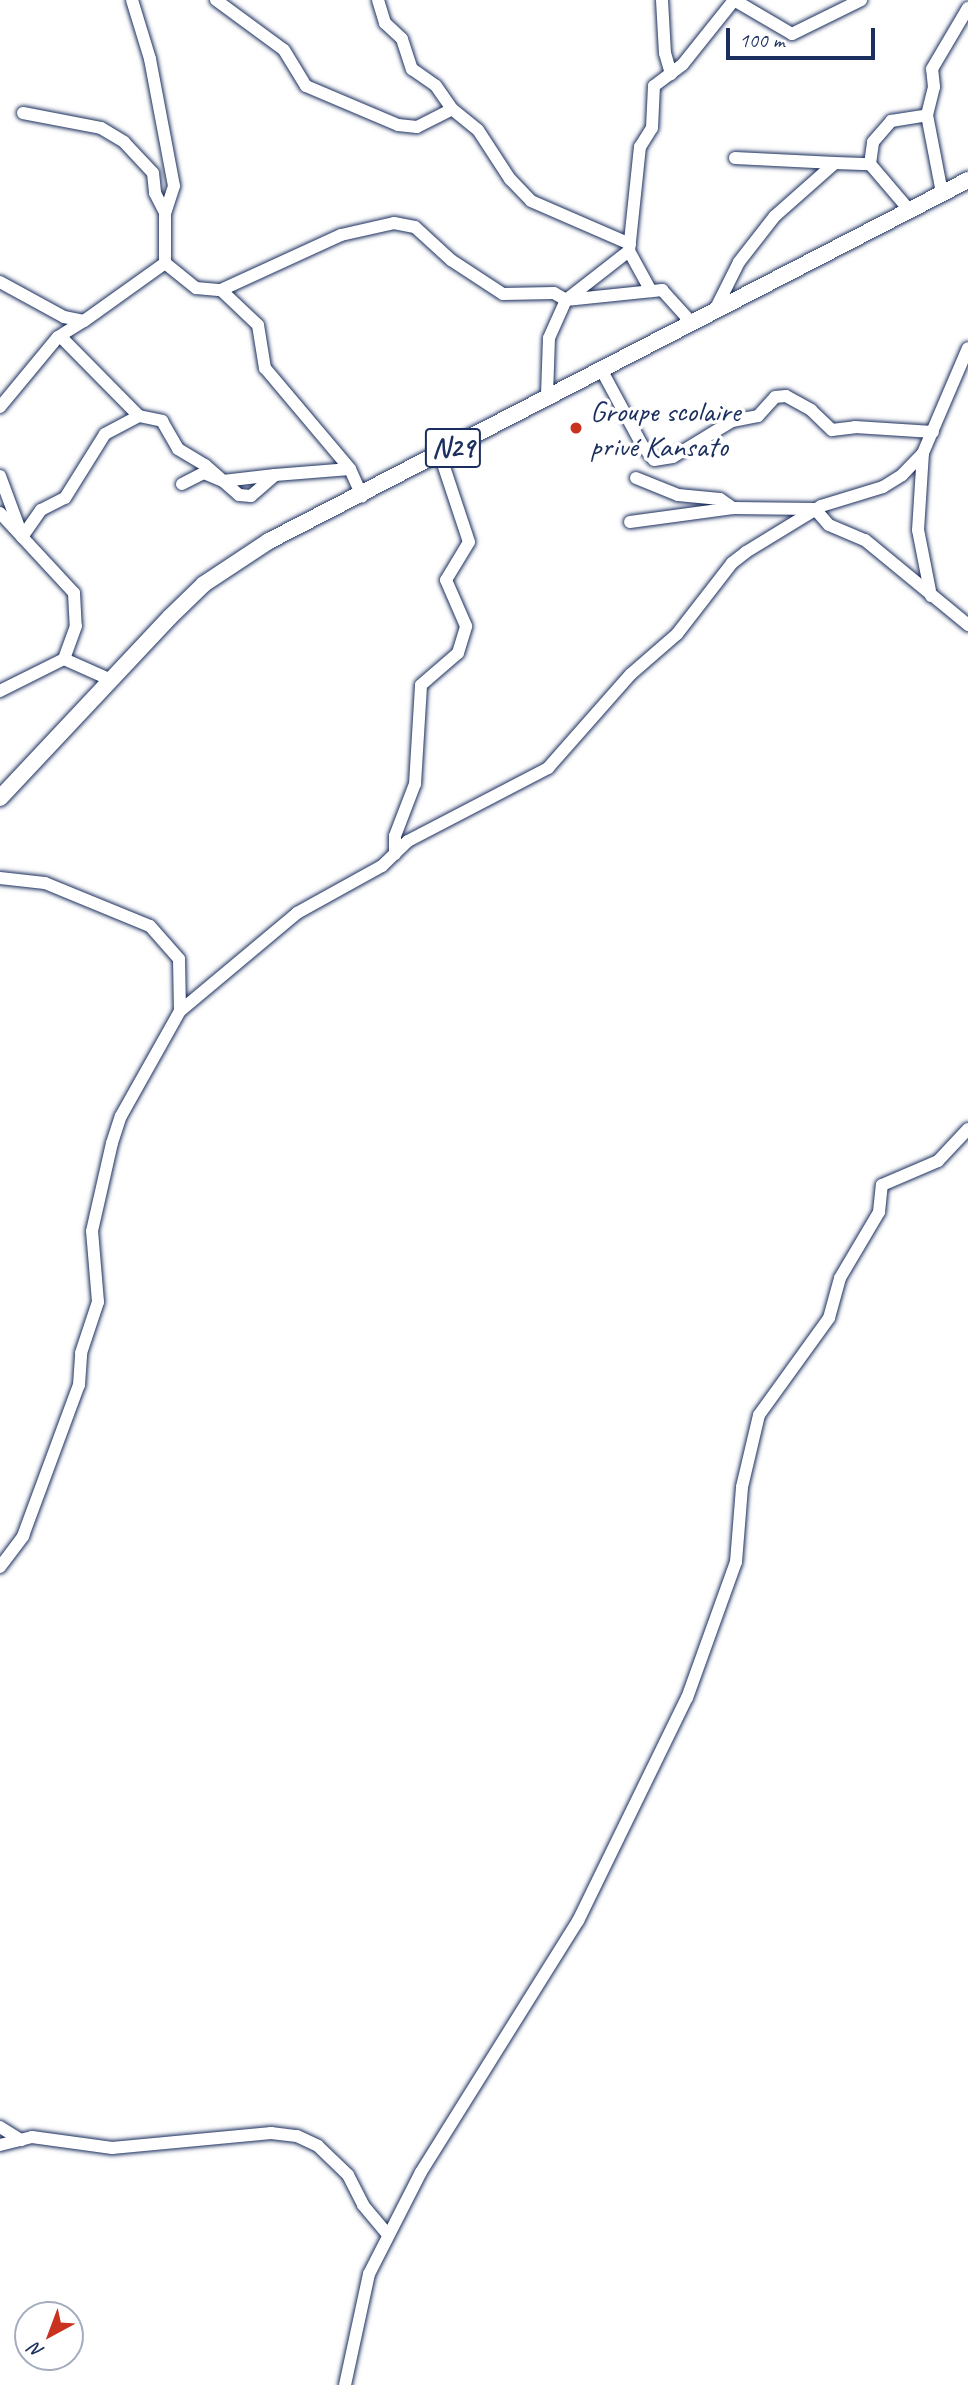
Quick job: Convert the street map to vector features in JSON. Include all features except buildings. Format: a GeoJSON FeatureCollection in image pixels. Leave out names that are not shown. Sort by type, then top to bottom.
{"type":"FeatureCollection","features":[{"type":"Feature","properties":{"kind":"main road","name":"N29"},"geometry":{"type":"LineString","coordinates":[[0,798],[204,584],[269,541],[362,496],[547,395],[602,371],[691,322],[968,180]]}},
{"type":"Feature","properties":{"kind":"street"},"geometry":{"type":"LineString","coordinates":[[132,0],[150,59],[174,186],[165,213],[165,263]]}},
{"type":"Feature","properties":{"kind":"street"},"geometry":{"type":"LineString","coordinates":[[216,0],[284,50],[306,86],[398,125],[417,127],[452,108]]}},
{"type":"Feature","properties":{"kind":"street"},"geometry":{"type":"LineString","coordinates":[[378,0],[385,23],[402,38],[412,69],[436,86],[452,108],[478,130],[510,179],[531,201],[630,248]]}},
{"type":"Feature","properties":{"kind":"street"},"geometry":{"type":"LineString","coordinates":[[662,0],[665,53],[671,74]]}},
{"type":"Feature","properties":{"kind":"street"},"geometry":{"type":"LineString","coordinates":[[651,291],[630,248],[640,147],[652,128],[654,86],[671,74],[734,0],[792,34],[861,0]]}},
{"type":"Feature","properties":{"kind":"street"},"geometry":{"type":"LineString","coordinates":[[942,193],[927,115],[934,87],[932,69],[968,8]]}},
{"type":"Feature","properties":{"kind":"street"},"geometry":{"type":"LineString","coordinates":[[23,113],[102,128],[124,142],[153,173],[155,193],[165,213]]}},
{"type":"Feature","properties":{"kind":"street"},"geometry":{"type":"LineString","coordinates":[[870,164],[873,142],[891,121],[927,115]]}},
{"type":"Feature","properties":{"kind":"street"},"geometry":{"type":"LineString","coordinates":[[734,158],[870,164],[910,211]]}},
{"type":"Feature","properties":{"kind":"street"},"geometry":{"type":"LineString","coordinates":[[713,313],[739,262],[775,216],[835,163]]}},
{"type":"Feature","properties":{"kind":"street"},"geometry":{"type":"LineString","coordinates":[[165,263],[196,288],[221,290],[341,234],[394,223],[415,228],[489,288],[503,294],[554,293],[566,300],[662,290],[691,322]]}},
{"type":"Feature","properties":{"kind":"street"},"geometry":{"type":"LineString","coordinates":[[547,395],[549,338],[566,300],[630,248]]}},
{"type":"Feature","properties":{"kind":"street"},"geometry":{"type":"LineString","coordinates":[[0,407],[61,337],[165,263]]}},
{"type":"Feature","properties":{"kind":"street"},"geometry":{"type":"LineString","coordinates":[[0,282],[64,317],[84,321]]}},
{"type":"Feature","properties":{"kind":"street"},"geometry":{"type":"LineString","coordinates":[[221,290],[258,325],[265,368],[350,469],[362,496]]}},
{"type":"Feature","properties":{"kind":"street"},"geometry":{"type":"LineString","coordinates":[[61,337],[139,416],[162,421],[178,449],[239,495],[251,496],[275,475]]}},
{"type":"Feature","properties":{"kind":"street"},"geometry":{"type":"LineString","coordinates":[[0,1567],[23,1536],[79,1385],[81,1353],[98,1302],[93,1231],[112,1143],[121,1116],[180,1011],[297,913],[382,866],[408,841],[548,768],[631,674],[677,634],[732,563],[815,509],[883,487],[902,475],[923,453],[968,348]]}},
{"type":"Feature","properties":{"kind":"street"},"geometry":{"type":"LineString","coordinates":[[602,371],[654,460],[673,457],[732,421],[758,416],[775,397],[786,396],[811,410],[832,430],[855,427],[933,432]]}},
{"type":"Feature","properties":{"kind":"street"},"geometry":{"type":"LineString","coordinates":[[22,537],[41,510],[65,498],[105,434],[139,416]]}},
{"type":"Feature","properties":{"kind":"street"},"geometry":{"type":"LineString","coordinates":[[923,453],[918,530],[931,596]]}},
{"type":"Feature","properties":{"kind":"street"},"geometry":{"type":"LineString","coordinates":[[395,853],[395,836],[415,784],[421,685],[458,653],[464,639],[466,618],[446,580],[469,542],[440,455]]}},
{"type":"Feature","properties":{"kind":"street"},"geometry":{"type":"LineString","coordinates":[[182,484],[204,473],[223,481],[350,469]]}},
{"type":"Feature","properties":{"kind":"street"},"geometry":{"type":"LineString","coordinates":[[0,476],[22,537]]}},
{"type":"Feature","properties":{"kind":"street"},"geometry":{"type":"LineString","coordinates":[[636,478],[678,495],[720,499],[733,508]]}},
{"type":"Feature","properties":{"kind":"street"},"geometry":{"type":"LineString","coordinates":[[630,522],[733,508],[815,509],[829,525],[866,540],[968,625]]}},
{"type":"Feature","properties":{"kind":"street"},"geometry":{"type":"LineString","coordinates":[[0,513],[74,593],[76,626],[64,659],[0,691]]}},
{"type":"Feature","properties":{"kind":"street"},"geometry":{"type":"LineString","coordinates":[[64,659],[111,680]]}},
{"type":"Feature","properties":{"kind":"street"},"geometry":{"type":"LineString","coordinates":[[0,878],[45,883],[150,926],[178,959],[180,1011]]}},
{"type":"Feature","properties":{"kind":"street"},"geometry":{"type":"LineString","coordinates":[[345,2385],[360,2302],[388,2235],[421,2172],[578,1921],[687,1698],[736,1562],[742,1487],[759,1415],[829,1318],[839,1278],[878,1212],[882,1185],[938,1161],[968,1129]]}},
{"type":"Feature","properties":{"kind":"street"},"geometry":{"type":"LineString","coordinates":[[0,2127],[21,2140]]}},
{"type":"Feature","properties":{"kind":"street"},"geometry":{"type":"LineString","coordinates":[[0,2145],[37,2137],[112,2148],[271,2133],[297,2136],[318,2146],[348,2175],[362,2205],[388,2235]]}},
{"type":"Feature","properties":{"kind":"place","name":"Groupe scolaire privé Kansato"},"geometry":{"type":"Point","coordinates":[576,428]}}]}
